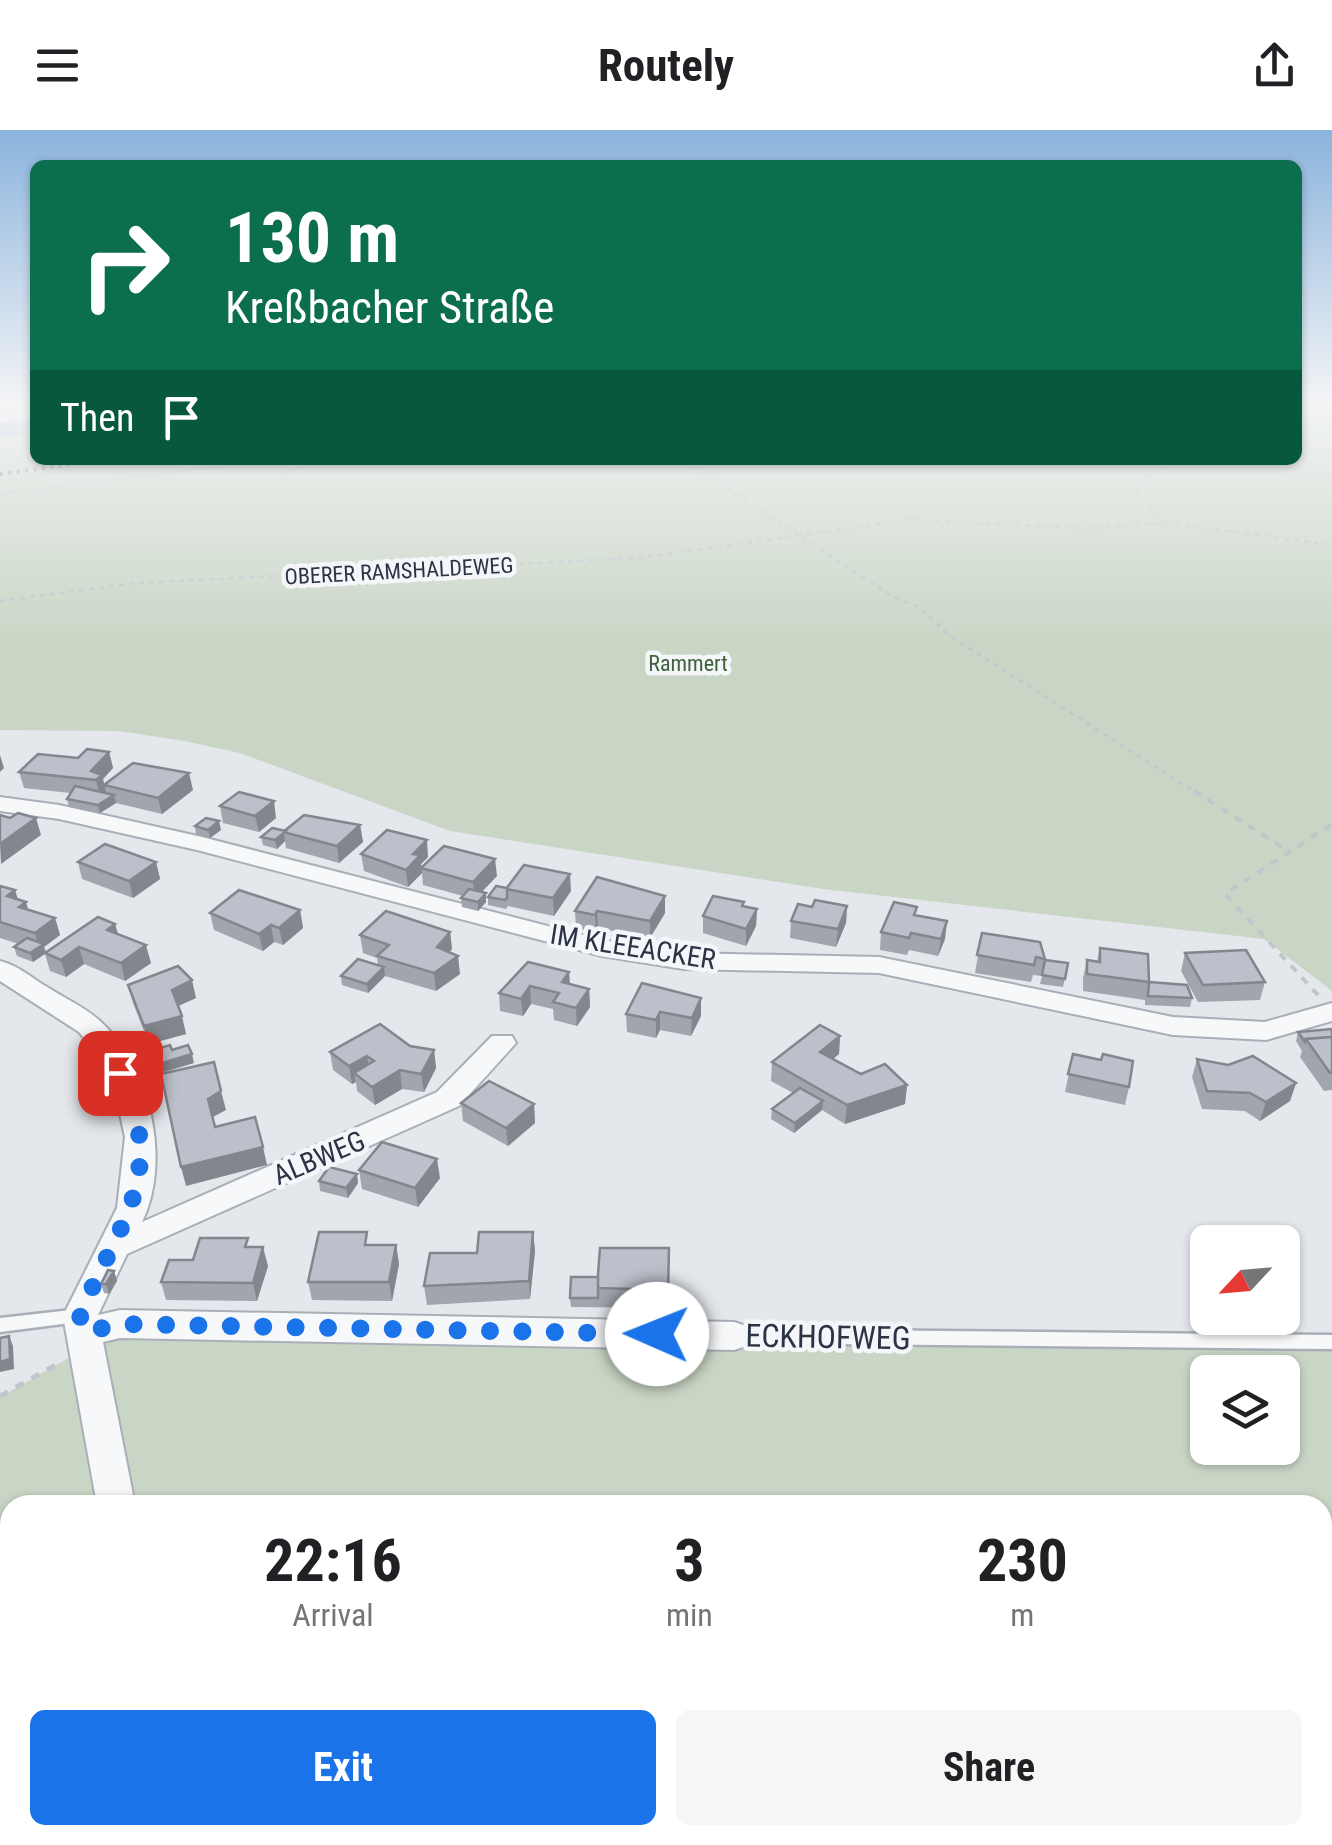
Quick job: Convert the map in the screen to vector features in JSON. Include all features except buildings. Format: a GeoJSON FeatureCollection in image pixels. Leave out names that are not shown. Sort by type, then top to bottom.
{"type":"FeatureCollection","features":[{"type":"Feature","properties":{"kind":"street","name":"IM KLEEACKER"},"geometry":{"type":"LineString","coordinates":[[0,804],[59,812],[166,836],[602,948],[684,961],[879,965],[1172,1026],[1266,1031],[1325,1004]]}},
{"type":"Feature","properties":{"kind":"street"},"geometry":{"type":"LineString","coordinates":[[0,969],[90,1026],[109,1050],[131,1096],[140,1138],[140,1174],[133,1208],[85,1332],[114,1495]]}},
{"type":"Feature","properties":{"kind":"street","name":"ALBWEG"},"geometry":{"type":"LineString","coordinates":[[117,1242],[131,1241],[400,1124],[448,1099],[502,1043]]}},
{"type":"Feature","properties":{"kind":"street","name":"ECKHOFWEG"},"geometry":{"type":"LineString","coordinates":[[85,1332],[120,1324],[734,1336]]}},
{"type":"Feature","properties":{"kind":"lane"},"geometry":{"type":"LineString","coordinates":[[0,1325],[85,1332]]}},
{"type":"Feature","properties":{"kind":"lane","name":"ECKHOFWEG"},"geometry":{"type":"LineString","coordinates":[[734,1336],[1332,1342]]}},
{"type":"Feature","properties":{"kind":"path"},"geometry":{"type":"LineString","coordinates":[[0,494],[80,484]]}},
{"type":"Feature","properties":{"kind":"path"},"geometry":{"type":"LineString","coordinates":[[721,484],[892,596],[920,608],[947,634],[1290,852]]}},
{"type":"Feature","properties":{"kind":"path"},"geometry":{"type":"LineString","coordinates":[[1138,484],[1134,488],[1166,523]]}},
{"type":"Feature","properties":{"kind":"path","name":"OBERER RAMSHALDEWEG"},"geometry":{"type":"LineString","coordinates":[[0,602],[136,583],[638,558],[909,520],[1072,528],[1166,523],[1332,545]]}},
{"type":"Feature","properties":{"kind":"path"},"geometry":{"type":"LineString","coordinates":[[1325,1004],[1225,894],[1332,824]]}},
{"type":"Feature","properties":{"kind":"path"},"geometry":{"type":"LineString","coordinates":[[0,1396],[85,1332]]}},
{"type":"Feature","properties":{"kind":"green space","name":"Rammert"},"geometry":{"type":"Polygon","coordinates":[[[0,484],[1332,484],[1332,991],[1264,939],[823,889],[450,831],[240,753],[119,731],[0,730],[0,484]]]}},
{"type":"Feature","properties":{"kind":"green space"},"geometry":{"type":"Polygon","coordinates":[[[86,1332],[1332,1342],[1332,1495],[0,1495],[0,1397],[88,1347],[86,1332]]]}},
{"type":"Feature","properties":{"kind":"route"},"geometry":{"type":"LineString","coordinates":[[120,1073],[131,1096],[140,1138],[140,1174],[133,1208],[80,1316],[86,1332],[120,1324],[657,1334]]}}]}
